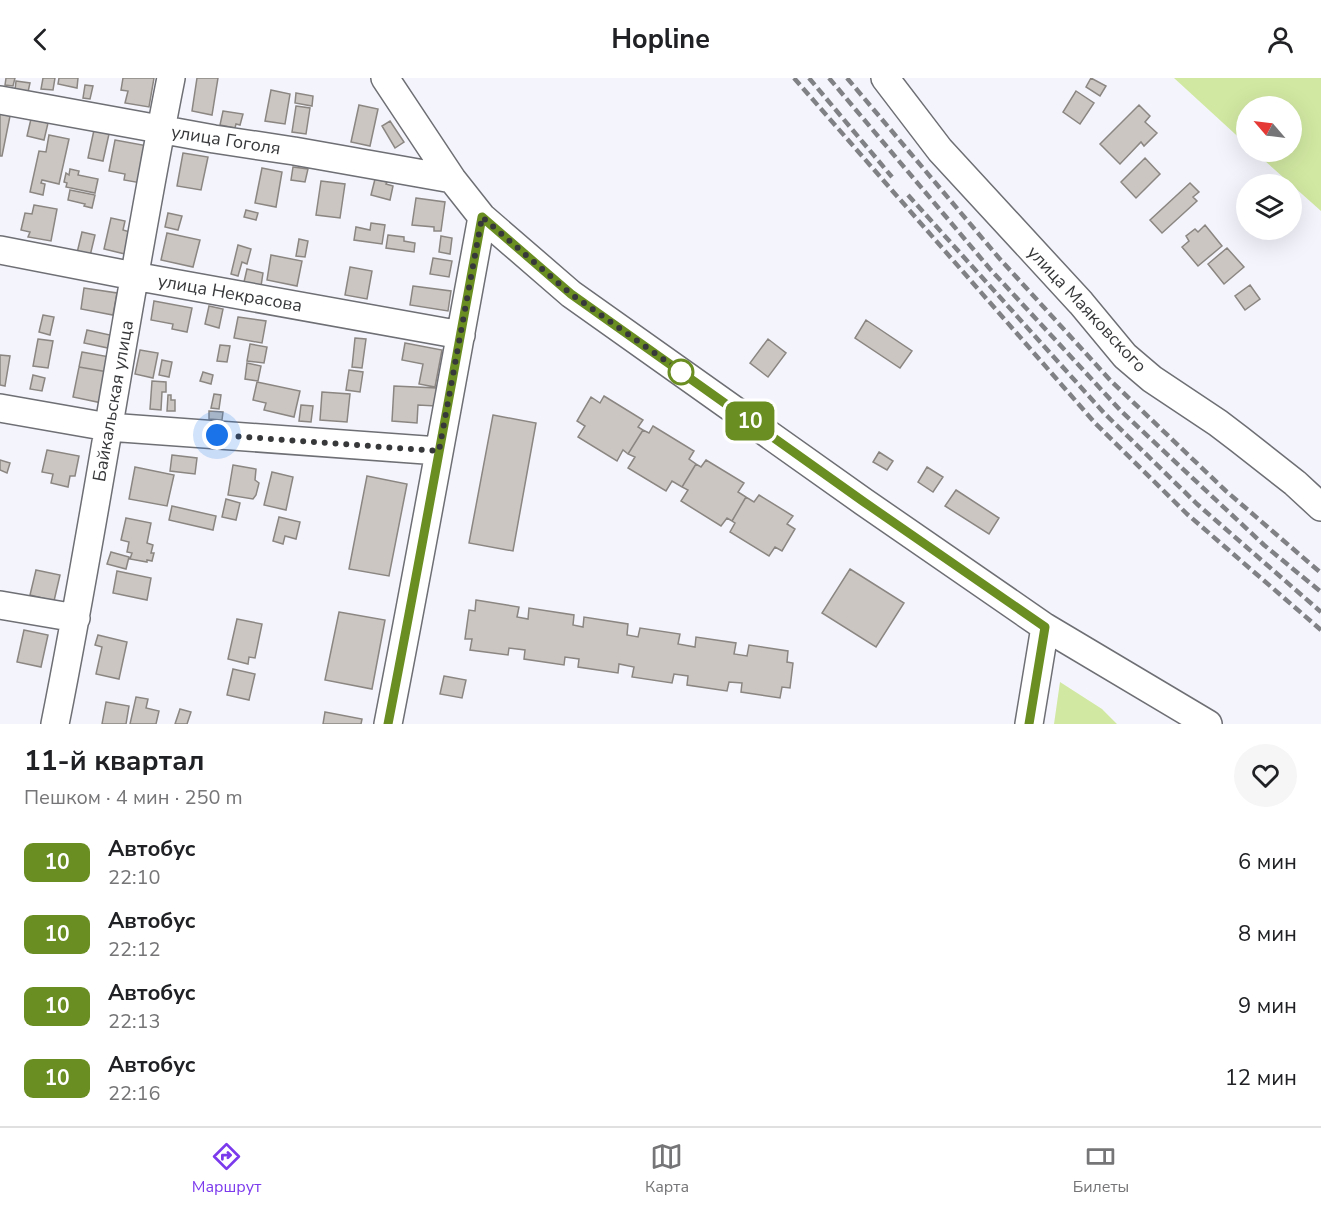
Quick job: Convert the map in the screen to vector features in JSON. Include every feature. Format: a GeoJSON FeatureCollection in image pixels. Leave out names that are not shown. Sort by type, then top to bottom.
{"type":"FeatureCollection","features":[{"type":"Feature","properties":{"kind":"street","name":"Байкальская улица"},"geometry":{"type":"LineString","coordinates":[[55,724],[76,618],[134,276],[171,78]]}},
{"type":"Feature","properties":{"kind":"street"},"geometry":{"type":"LineString","coordinates":[[385,78],[452,178],[482,217],[571,294],[1045,627],[1208,724]]}},
{"type":"Feature","properties":{"kind":"street","name":"улица Маяковского"},"geometry":{"type":"LineString","coordinates":[[885,78],[940,150],[1081,303],[1125,356],[1152,379],[1239,438],[1321,507]]}},
{"type":"Feature","properties":{"kind":"street","name":"улица Гоголя"},"geometry":{"type":"LineString","coordinates":[[0,100],[214,139],[452,178]]}},
{"type":"Feature","properties":{"kind":"street"},"geometry":{"type":"LineString","coordinates":[[388,724],[482,217]]}},
{"type":"Feature","properties":{"kind":"street","name":"улица Некрасова"},"geometry":{"type":"LineString","coordinates":[[0,250],[461,335]]}},
{"type":"Feature","properties":{"kind":"street"},"geometry":{"type":"LineString","coordinates":[[0,408],[108,427],[439,451]]}},
{"type":"Feature","properties":{"kind":"street"},"geometry":{"type":"LineString","coordinates":[[0,605],[76,618]]}},
{"type":"Feature","properties":{"kind":"street"},"geometry":{"type":"LineString","coordinates":[[1029,724],[1045,627]]}},
{"type":"Feature","properties":{"kind":"green space"},"geometry":{"type":"Polygon","coordinates":[[[1174,78],[1321,78],[1321,211],[1302,194],[1302,174],[1280,174],[1266,162],[1302,162],[1302,96],[1236,96],[1236,135],[1174,78]]]}},
{"type":"Feature","properties":{"kind":"green space"},"geometry":{"type":"Polygon","coordinates":[[[1060,682],[1102,709],[1117,724],[1054,724],[1060,682]]]}},
{"type":"Feature","properties":{"kind":"building"},"geometry":{"type":"Polygon","coordinates":[[[6,78],[15,78],[13,86],[5,85],[6,78]]]}},
{"type":"Feature","properties":{"kind":"building"},"geometry":{"type":"Polygon","coordinates":[[[43,78],[55,78],[53,90],[41,89],[43,78]]]}},
{"type":"Feature","properties":{"kind":"building"},"geometry":{"type":"Polygon","coordinates":[[[59,78],[78,78],[77,88],[58,84],[59,78]]]}},
{"type":"Feature","properties":{"kind":"building"},"geometry":{"type":"Polygon","coordinates":[[[123,78],[154,78],[149,107],[125,103],[128,91],[121,90],[123,78]]]}},
{"type":"Feature","properties":{"kind":"building"},"geometry":{"type":"Polygon","coordinates":[[[197,78],[218,78],[212,115],[192,111],[197,78]]]}},
{"type":"Feature","properties":{"kind":"building"},"geometry":{"type":"Polygon","coordinates":[[[1091,78],[1106,86],[1100,96],[1086,87],[1091,78]]]}},
{"type":"Feature","properties":{"kind":"building"},"geometry":{"type":"Polygon","coordinates":[[[16,81],[30,83],[28,92],[15,90],[16,81]]]}},
{"type":"Feature","properties":{"kind":"building"},"geometry":{"type":"Polygon","coordinates":[[[85,85],[93,86],[90,99],[83,98],[85,85]]]}},
{"type":"Feature","properties":{"kind":"building"},"geometry":{"type":"Polygon","coordinates":[[[271,90],[290,94],[285,124],[265,121],[271,90]]]}},
{"type":"Feature","properties":{"kind":"building"},"geometry":{"type":"Polygon","coordinates":[[[1076,91],[1094,103],[1080,124],[1063,112],[1076,91]]]}},
{"type":"Feature","properties":{"kind":"building"},"geometry":{"type":"Polygon","coordinates":[[[296,93],[313,96],[312,106],[295,103],[296,93]]]}},
{"type":"Feature","properties":{"kind":"building"},"geometry":{"type":"Polygon","coordinates":[[[359,105],[378,109],[370,146],[351,142],[359,105]]]}},
{"type":"Feature","properties":{"kind":"building"},"geometry":{"type":"Polygon","coordinates":[[[1139,105],[1150,116],[1145,122],[1157,133],[1144,146],[1141,142],[1120,164],[1100,144],[1139,105]]]}},
{"type":"Feature","properties":{"kind":"building"},"geometry":{"type":"Polygon","coordinates":[[[296,106],[310,108],[306,134],[292,132],[296,106]]]}},
{"type":"Feature","properties":{"kind":"building"},"geometry":{"type":"Polygon","coordinates":[[[223,111],[243,114],[240,125],[236,124],[235,128],[220,125],[223,111]]]}},
{"type":"Feature","properties":{"kind":"building"},"geometry":{"type":"Polygon","coordinates":[[[0,114],[10,116],[2,156],[0,156],[0,114]]]}},
{"type":"Feature","properties":{"kind":"building"},"geometry":{"type":"Polygon","coordinates":[[[31,119],[48,123],[44,140],[27,136],[31,119]]]}},
{"type":"Feature","properties":{"kind":"building"},"geometry":{"type":"Polygon","coordinates":[[[390,121],[404,142],[395,148],[382,126],[390,121]]]}},
{"type":"Feature","properties":{"kind":"building"},"geometry":{"type":"Polygon","coordinates":[[[94,130],[109,134],[103,161],[88,158],[94,130]]]}},
{"type":"Feature","properties":{"kind":"building"},"geometry":{"type":"Polygon","coordinates":[[[49,135],[69,139],[59,184],[42,180],[41,183],[45,184],[43,195],[30,192],[39,151],[46,152],[49,135]]]}},
{"type":"Feature","properties":{"kind":"building"},"geometry":{"type":"Polygon","coordinates":[[[115,140],[148,146],[141,183],[124,180],[125,174],[109,171],[115,140]]]}},
{"type":"Feature","properties":{"kind":"building"},"geometry":{"type":"Polygon","coordinates":[[[183,153],[208,157],[201,190],[177,186],[183,153]]]}},
{"type":"Feature","properties":{"kind":"building"},"geometry":{"type":"Polygon","coordinates":[[[1145,158],[1160,174],[1136,198],[1121,182],[1145,158]]]}},
{"type":"Feature","properties":{"kind":"building"},"geometry":{"type":"Polygon","coordinates":[[[293,167],[308,169],[305,182],[291,180],[293,167]]]}},
{"type":"Feature","properties":{"kind":"building"},"geometry":{"type":"Polygon","coordinates":[[[262,168],[282,172],[276,207],[255,203],[262,168]]]}},
{"type":"Feature","properties":{"kind":"building"},"geometry":{"type":"Polygon","coordinates":[[[70,169],[79,171],[78,175],[98,179],[95,193],[66,187],[67,183],[64,182],[66,173],[69,175],[70,169]]]}},
{"type":"Feature","properties":{"kind":"building"},"geometry":{"type":"Polygon","coordinates":[[[375,179],[393,186],[390,200],[371,195],[375,179]]]}},
{"type":"Feature","properties":{"kind":"building"},"geometry":{"type":"Polygon","coordinates":[[[321,181],[345,184],[340,218],[316,215],[321,181]]]}},
{"type":"Feature","properties":{"kind":"building"},"geometry":{"type":"Polygon","coordinates":[[[1190,183],[1199,192],[1193,197],[1197,201],[1162,233],[1150,220],[1190,183]]]}},
{"type":"Feature","properties":{"kind":"building"},"geometry":{"type":"Polygon","coordinates":[[[70,190],[95,195],[92,208],[68,200],[70,190]]]}},
{"type":"Feature","properties":{"kind":"building"},"geometry":{"type":"Polygon","coordinates":[[[416,198],[445,202],[441,231],[434,231],[434,227],[412,225],[416,198]]]}},
{"type":"Feature","properties":{"kind":"building"},"geometry":{"type":"Polygon","coordinates":[[[34,205],[57,209],[51,241],[28,237],[30,232],[21,230],[25,213],[32,214],[34,205]]]}},
{"type":"Feature","properties":{"kind":"building"},"geometry":{"type":"Polygon","coordinates":[[[246,210],[258,213],[256,220],[244,217],[246,210]]]}},
{"type":"Feature","properties":{"kind":"building"},"geometry":{"type":"Polygon","coordinates":[[[168,213],[182,216],[178,230],[165,227],[168,213]]]}},
{"type":"Feature","properties":{"kind":"building"},"geometry":{"type":"Polygon","coordinates":[[[111,218],[125,221],[123,230],[130,232],[125,254],[104,249],[111,218]]]}},
{"type":"Feature","properties":{"kind":"building"},"geometry":{"type":"Polygon","coordinates":[[[371,223],[385,225],[382,244],[354,240],[356,227],[370,230],[371,223]]]}},
{"type":"Feature","properties":{"kind":"building"},"geometry":{"type":"Polygon","coordinates":[[[1205,225],[1222,246],[1198,266],[1182,247],[1189,241],[1186,236],[1195,229],[1198,232],[1205,225]]]}},
{"type":"Feature","properties":{"kind":"building"},"geometry":{"type":"Polygon","coordinates":[[[82,232],[95,235],[90,256],[77,253],[82,232]]]}},
{"type":"Feature","properties":{"kind":"building"},"geometry":{"type":"Polygon","coordinates":[[[167,233],[200,240],[193,267],[161,260],[167,233]]]}},
{"type":"Feature","properties":{"kind":"building"},"geometry":{"type":"Polygon","coordinates":[[[388,235],[404,237],[404,241],[415,243],[414,252],[386,248],[388,235]]]}},
{"type":"Feature","properties":{"kind":"building"},"geometry":{"type":"Polygon","coordinates":[[[441,236],[452,238],[450,254],[439,252],[441,236]]]}},
{"type":"Feature","properties":{"kind":"building"},"geometry":{"type":"Polygon","coordinates":[[[299,239],[308,241],[305,257],[296,256],[299,239]]]}},
{"type":"Feature","properties":{"kind":"building"},"geometry":{"type":"Polygon","coordinates":[[[238,245],[251,249],[247,264],[242,262],[238,276],[231,274],[238,245]]]}},
{"type":"Feature","properties":{"kind":"building"},"geometry":{"type":"Polygon","coordinates":[[[1227,248],[1244,267],[1224,284],[1208,264],[1227,248]]]}},
{"type":"Feature","properties":{"kind":"building"},"geometry":{"type":"Polygon","coordinates":[[[271,255],[302,261],[297,286],[267,280],[271,255]]]}},
{"type":"Feature","properties":{"kind":"building"},"geometry":{"type":"Polygon","coordinates":[[[433,258],[452,261],[449,277],[430,274],[433,258]]]}},
{"type":"Feature","properties":{"kind":"building"},"geometry":{"type":"Polygon","coordinates":[[[350,267],[372,271],[367,299],[345,295],[350,267]]]}},
{"type":"Feature","properties":{"kind":"building"},"geometry":{"type":"Polygon","coordinates":[[[247,269],[263,273],[261,286],[244,282],[247,269]]]}},
{"type":"Feature","properties":{"kind":"building"},"geometry":{"type":"Polygon","coordinates":[[[1250,285],[1260,299],[1245,310],[1235,296],[1250,285]]]}},
{"type":"Feature","properties":{"kind":"building"},"geometry":{"type":"Polygon","coordinates":[[[413,286],[451,291],[448,311],[410,305],[413,286]]]}},
{"type":"Feature","properties":{"kind":"building"},"geometry":{"type":"Polygon","coordinates":[[[84,288],[117,293],[113,315],[81,309],[84,288]]]}},
{"type":"Feature","properties":{"kind":"building"},"geometry":{"type":"Polygon","coordinates":[[[154,301],[192,308],[187,332],[172,329],[173,324],[151,320],[154,301]]]}},
{"type":"Feature","properties":{"kind":"building"},"geometry":{"type":"Polygon","coordinates":[[[209,306],[223,309],[219,328],[205,324],[209,306]]]}},
{"type":"Feature","properties":{"kind":"building"},"geometry":{"type":"Polygon","coordinates":[[[43,315],[54,317],[50,335],[39,332],[43,315]]]}},
{"type":"Feature","properties":{"kind":"building"},"geometry":{"type":"Polygon","coordinates":[[[238,317],[266,321],[262,343],[234,338],[238,317]]]}},
{"type":"Feature","properties":{"kind":"building"},"geometry":{"type":"Polygon","coordinates":[[[866,320],[912,351],[900,368],[855,338],[866,320]]]}},
{"type":"Feature","properties":{"kind":"building"},"geometry":{"type":"Polygon","coordinates":[[[87,330],[110,335],[108,348],[84,343],[87,330]]]}},
{"type":"Feature","properties":{"kind":"building"},"geometry":{"type":"Polygon","coordinates":[[[355,338],[366,339],[362,368],[352,367],[355,338]]]}},
{"type":"Feature","properties":{"kind":"building"},"geometry":{"type":"Polygon","coordinates":[[[38,339],[53,341],[48,368],[33,366],[38,339]]]}},
{"type":"Feature","properties":{"kind":"building"},"geometry":{"type":"Polygon","coordinates":[[[768,339],[786,353],[768,377],[750,363],[768,339]]]}},
{"type":"Feature","properties":{"kind":"building"},"geometry":{"type":"Polygon","coordinates":[[[405,343],[442,350],[435,387],[419,384],[423,364],[402,360],[405,343]]]}},
{"type":"Feature","properties":{"kind":"building"},"geometry":{"type":"Polygon","coordinates":[[[250,344],[267,347],[264,363],[247,361],[250,344]]]}},
{"type":"Feature","properties":{"kind":"building"},"geometry":{"type":"Polygon","coordinates":[[[220,345],[230,346],[227,362],[217,361],[220,345]]]}},
{"type":"Feature","properties":{"kind":"building"},"geometry":{"type":"Polygon","coordinates":[[[140,350],[158,353],[153,378],[135,374],[140,350]]]}},
{"type":"Feature","properties":{"kind":"building"},"geometry":{"type":"Polygon","coordinates":[[[82,352],[110,357],[108,372],[79,367],[82,352]]]}},
{"type":"Feature","properties":{"kind":"building"},"geometry":{"type":"Polygon","coordinates":[[[0,355],[10,356],[5,386],[0,385],[0,355]]]}},
{"type":"Feature","properties":{"kind":"building"},"geometry":{"type":"Polygon","coordinates":[[[162,360],[172,362],[169,377],[159,375],[162,360]]]}},
{"type":"Feature","properties":{"kind":"building"},"geometry":{"type":"Polygon","coordinates":[[[247,363],[261,366],[258,381],[245,379],[247,363]]]}},
{"type":"Feature","properties":{"kind":"building"},"geometry":{"type":"Polygon","coordinates":[[[79,367],[108,372],[102,403],[73,397],[79,367]]]}},
{"type":"Feature","properties":{"kind":"building"},"geometry":{"type":"Polygon","coordinates":[[[349,370],[363,372],[360,392],[346,390],[349,370]]]}},
{"type":"Feature","properties":{"kind":"building"},"geometry":{"type":"Polygon","coordinates":[[[203,372],[213,375],[211,384],[200,381],[203,372]]]}},
{"type":"Feature","properties":{"kind":"building"},"geometry":{"type":"Polygon","coordinates":[[[33,375],[45,378],[42,391],[30,389],[33,375]]]}},
{"type":"Feature","properties":{"kind":"building"},"geometry":{"type":"Polygon","coordinates":[[[152,381],[166,382],[166,392],[162,392],[161,410],[150,409],[152,381]]]}},
{"type":"Feature","properties":{"kind":"building"},"geometry":{"type":"Polygon","coordinates":[[[257,382],[300,391],[294,417],[264,410],[266,403],[253,400],[257,382]]]}},
{"type":"Feature","properties":{"kind":"building"},"geometry":{"type":"Polygon","coordinates":[[[394,386],[437,388],[436,406],[418,405],[417,423],[392,421],[394,386]]]}},
{"type":"Feature","properties":{"kind":"building"},"geometry":{"type":"Polygon","coordinates":[[[322,392],[350,394],[347,422],[320,420],[322,392]]]}},
{"type":"Feature","properties":{"kind":"building"},"geometry":{"type":"Polygon","coordinates":[[[214,394],[221,395],[219,409],[211,408],[214,394]]]}},
{"type":"Feature","properties":{"kind":"building"},"geometry":{"type":"Polygon","coordinates":[[[168,395],[171,395],[171,400],[175,400],[175,411],[167,411],[168,395]]]}},
{"type":"Feature","properties":{"kind":"building"},"geometry":{"type":"Polygon","coordinates":[[[604,396],[643,420],[638,427],[643,430],[628,454],[623,450],[617,461],[578,437],[585,426],[577,421],[591,397],[600,403],[604,396]]]}},
{"type":"Feature","properties":{"kind":"building"},"geometry":{"type":"Polygon","coordinates":[[[301,405],[313,406],[311,422],[299,421],[301,405]]]}},
{"type":"Feature","properties":{"kind":"building"},"geometry":{"type":"Polygon","coordinates":[[[209,411],[223,412],[222,420],[209,419],[209,411]]]}},
{"type":"Feature","properties":{"kind":"building"},"geometry":{"type":"Polygon","coordinates":[[[493,415],[536,423],[513,551],[469,543],[493,415]]]}},
{"type":"Feature","properties":{"kind":"building"},"geometry":{"type":"Polygon","coordinates":[[[653,426],[694,451],[689,459],[696,464],[682,487],[672,481],[666,491],[628,468],[635,457],[628,454],[643,430],[649,433],[653,426]]]}},
{"type":"Feature","properties":{"kind":"building"},"geometry":{"type":"Polygon","coordinates":[[[47,450],[79,456],[75,476],[70,476],[68,487],[51,483],[53,474],[42,472],[47,450]]]}},
{"type":"Feature","properties":{"kind":"building"},"geometry":{"type":"Polygon","coordinates":[[[879,452],[893,461],[887,470],[873,462],[879,452]]]}},
{"type":"Feature","properties":{"kind":"building"},"geometry":{"type":"Polygon","coordinates":[[[172,455],[197,458],[195,474],[170,471],[172,455]]]}},
{"type":"Feature","properties":{"kind":"building"},"geometry":{"type":"Polygon","coordinates":[[[0,460],[10,463],[7,473],[0,470],[0,460]]]}},
{"type":"Feature","properties":{"kind":"building"},"geometry":{"type":"Polygon","coordinates":[[[706,460],[744,483],[738,492],[746,497],[732,521],[727,518],[721,526],[681,501],[688,490],[682,487],[696,464],[701,467],[706,460]]]}},
{"type":"Feature","properties":{"kind":"building"},"geometry":{"type":"Polygon","coordinates":[[[233,465],[256,469],[255,480],[259,483],[253,499],[228,495],[233,465]]]}},
{"type":"Feature","properties":{"kind":"building"},"geometry":{"type":"Polygon","coordinates":[[[135,467],[174,475],[167,506],[129,499],[135,467]]]}},
{"type":"Feature","properties":{"kind":"building"},"geometry":{"type":"Polygon","coordinates":[[[927,467],[943,477],[933,492],[918,482],[927,467]]]}},
{"type":"Feature","properties":{"kind":"building"},"geometry":{"type":"Polygon","coordinates":[[[272,472],[293,477],[286,510],[264,505],[272,472]]]}},
{"type":"Feature","properties":{"kind":"building"},"geometry":{"type":"Polygon","coordinates":[[[367,476],[407,484],[389,576],[349,569],[367,476]]]}},
{"type":"Feature","properties":{"kind":"building"},"geometry":{"type":"Polygon","coordinates":[[[956,490],[999,518],[989,534],[945,506],[956,490]]]}},
{"type":"Feature","properties":{"kind":"building"},"geometry":{"type":"Polygon","coordinates":[[[759,495],[793,516],[787,524],[795,529],[782,551],[775,547],[769,556],[730,532],[735,523],[732,521],[746,497],[754,502],[759,495]]]}},
{"type":"Feature","properties":{"kind":"building"},"geometry":{"type":"Polygon","coordinates":[[[226,499],[240,503],[236,520],[222,517],[226,499]]]}},
{"type":"Feature","properties":{"kind":"building"},"geometry":{"type":"Polygon","coordinates":[[[172,506],[216,516],[213,530],[169,520],[172,506]]]}},
{"type":"Feature","properties":{"kind":"building"},"geometry":{"type":"Polygon","coordinates":[[[279,517],[300,522],[296,539],[285,536],[283,544],[273,541],[279,517]]]}},
{"type":"Feature","properties":{"kind":"building"},"geometry":{"type":"Polygon","coordinates":[[[126,518],[151,523],[147,543],[153,545],[152,561],[130,559],[132,553],[127,552],[129,542],[121,540],[126,518]]]}},
{"type":"Feature","properties":{"kind":"building"},"geometry":{"type":"Polygon","coordinates":[[[111,552],[129,557],[126,569],[107,564],[111,552]]]}},
{"type":"Feature","properties":{"kind":"building"},"geometry":{"type":"Polygon","coordinates":[[[850,569],[904,603],[876,647],[822,613],[850,569]]]}},
{"type":"Feature","properties":{"kind":"building"},"geometry":{"type":"Polygon","coordinates":[[[36,570],[60,575],[54,601],[30,595],[36,570]]]}},
{"type":"Feature","properties":{"kind":"building"},"geometry":{"type":"Polygon","coordinates":[[[117,571],[151,578],[147,600],[113,593],[117,571]]]}},
{"type":"Feature","properties":{"kind":"building"},"geometry":{"type":"Polygon","coordinates":[[[476,600],[519,607],[517,617],[528,619],[529,608],[574,615],[573,625],[583,627],[584,617],[628,624],[627,635],[638,637],[640,628],[680,634],[678,644],[695,647],[696,637],[736,643],[734,654],[747,656],[749,645],[788,651],[787,662],[793,663],[790,688],[782,687],[780,698],[741,692],[742,683],[729,682],[727,691],[687,685],[688,676],[674,674],[672,683],[632,677],[634,667],[619,664],[618,673],[578,667],[579,659],[565,657],[564,665],[524,659],[525,650],[509,648],[508,655],[470,650],[472,639],[465,639],[469,610],[475,611],[476,600]]]}},
{"type":"Feature","properties":{"kind":"building"},"geometry":{"type":"Polygon","coordinates":[[[339,612],[385,620],[372,689],[325,680],[339,612]]]}},
{"type":"Feature","properties":{"kind":"building"},"geometry":{"type":"Polygon","coordinates":[[[237,619],[262,624],[255,658],[249,657],[248,664],[228,659],[237,619]]]}},
{"type":"Feature","properties":{"kind":"building"},"geometry":{"type":"Polygon","coordinates":[[[24,630],[48,635],[41,667],[17,662],[24,630]]]}},
{"type":"Feature","properties":{"kind":"building"},"geometry":{"type":"Polygon","coordinates":[[[98,635],[127,642],[119,679],[96,674],[102,647],[95,645],[98,635]]]}},
{"type":"Feature","properties":{"kind":"building"},"geometry":{"type":"Polygon","coordinates":[[[233,669],[255,674],[249,700],[227,695],[233,669]]]}},
{"type":"Feature","properties":{"kind":"building"},"geometry":{"type":"Polygon","coordinates":[[[444,676],[466,680],[462,698],[440,694],[444,676]]]}},
{"type":"Feature","properties":{"kind":"building"},"geometry":{"type":"Polygon","coordinates":[[[136,697],[148,699],[146,708],[159,711],[156,724],[130,724],[136,697]]]}},
{"type":"Feature","properties":{"kind":"building"},"geometry":{"type":"Polygon","coordinates":[[[106,702],[129,706],[126,724],[102,724],[106,702]]]}},
{"type":"Feature","properties":{"kind":"building"},"geometry":{"type":"Polygon","coordinates":[[[180,709],[191,712],[187,724],[175,724],[180,709]]]}},
{"type":"Feature","properties":{"kind":"building"},"geometry":{"type":"Polygon","coordinates":[[[325,712],[362,719],[361,724],[323,724],[325,712]]]}},
{"type":"Feature","properties":{"kind":"railway"},"geometry":{"type":"LineString","coordinates":[[794,78],[1095,423],[1187,514],[1321,630]]}},
{"type":"Feature","properties":{"kind":"railway"},"geometry":{"type":"LineString","coordinates":[[809,78],[892,177]]}},
{"type":"Feature","properties":{"kind":"railway"},"geometry":{"type":"LineString","coordinates":[[829,78],[990,269],[1121,411],[1264,545],[1321,592]]}},
{"type":"Feature","properties":{"kind":"railway"},"geometry":{"type":"LineString","coordinates":[[847,78],[999,258],[1110,380],[1226,491],[1321,573]]}},
{"type":"Feature","properties":{"kind":"railway"},"geometry":{"type":"LineString","coordinates":[[908,195],[1105,414],[1197,504],[1321,612]]}},
{"type":"Feature","properties":{"kind":"bus line","name":"10"},"geometry":{"type":"LineString","coordinates":[[388,724],[482,217],[571,294],[1045,627],[1029,724]]}},
{"type":"Feature","properties":{"kind":"route"},"geometry":{"type":"LineString","coordinates":[[217,435],[439,451],[482,217],[571,294],[683,373],[681,372]]}}]}
